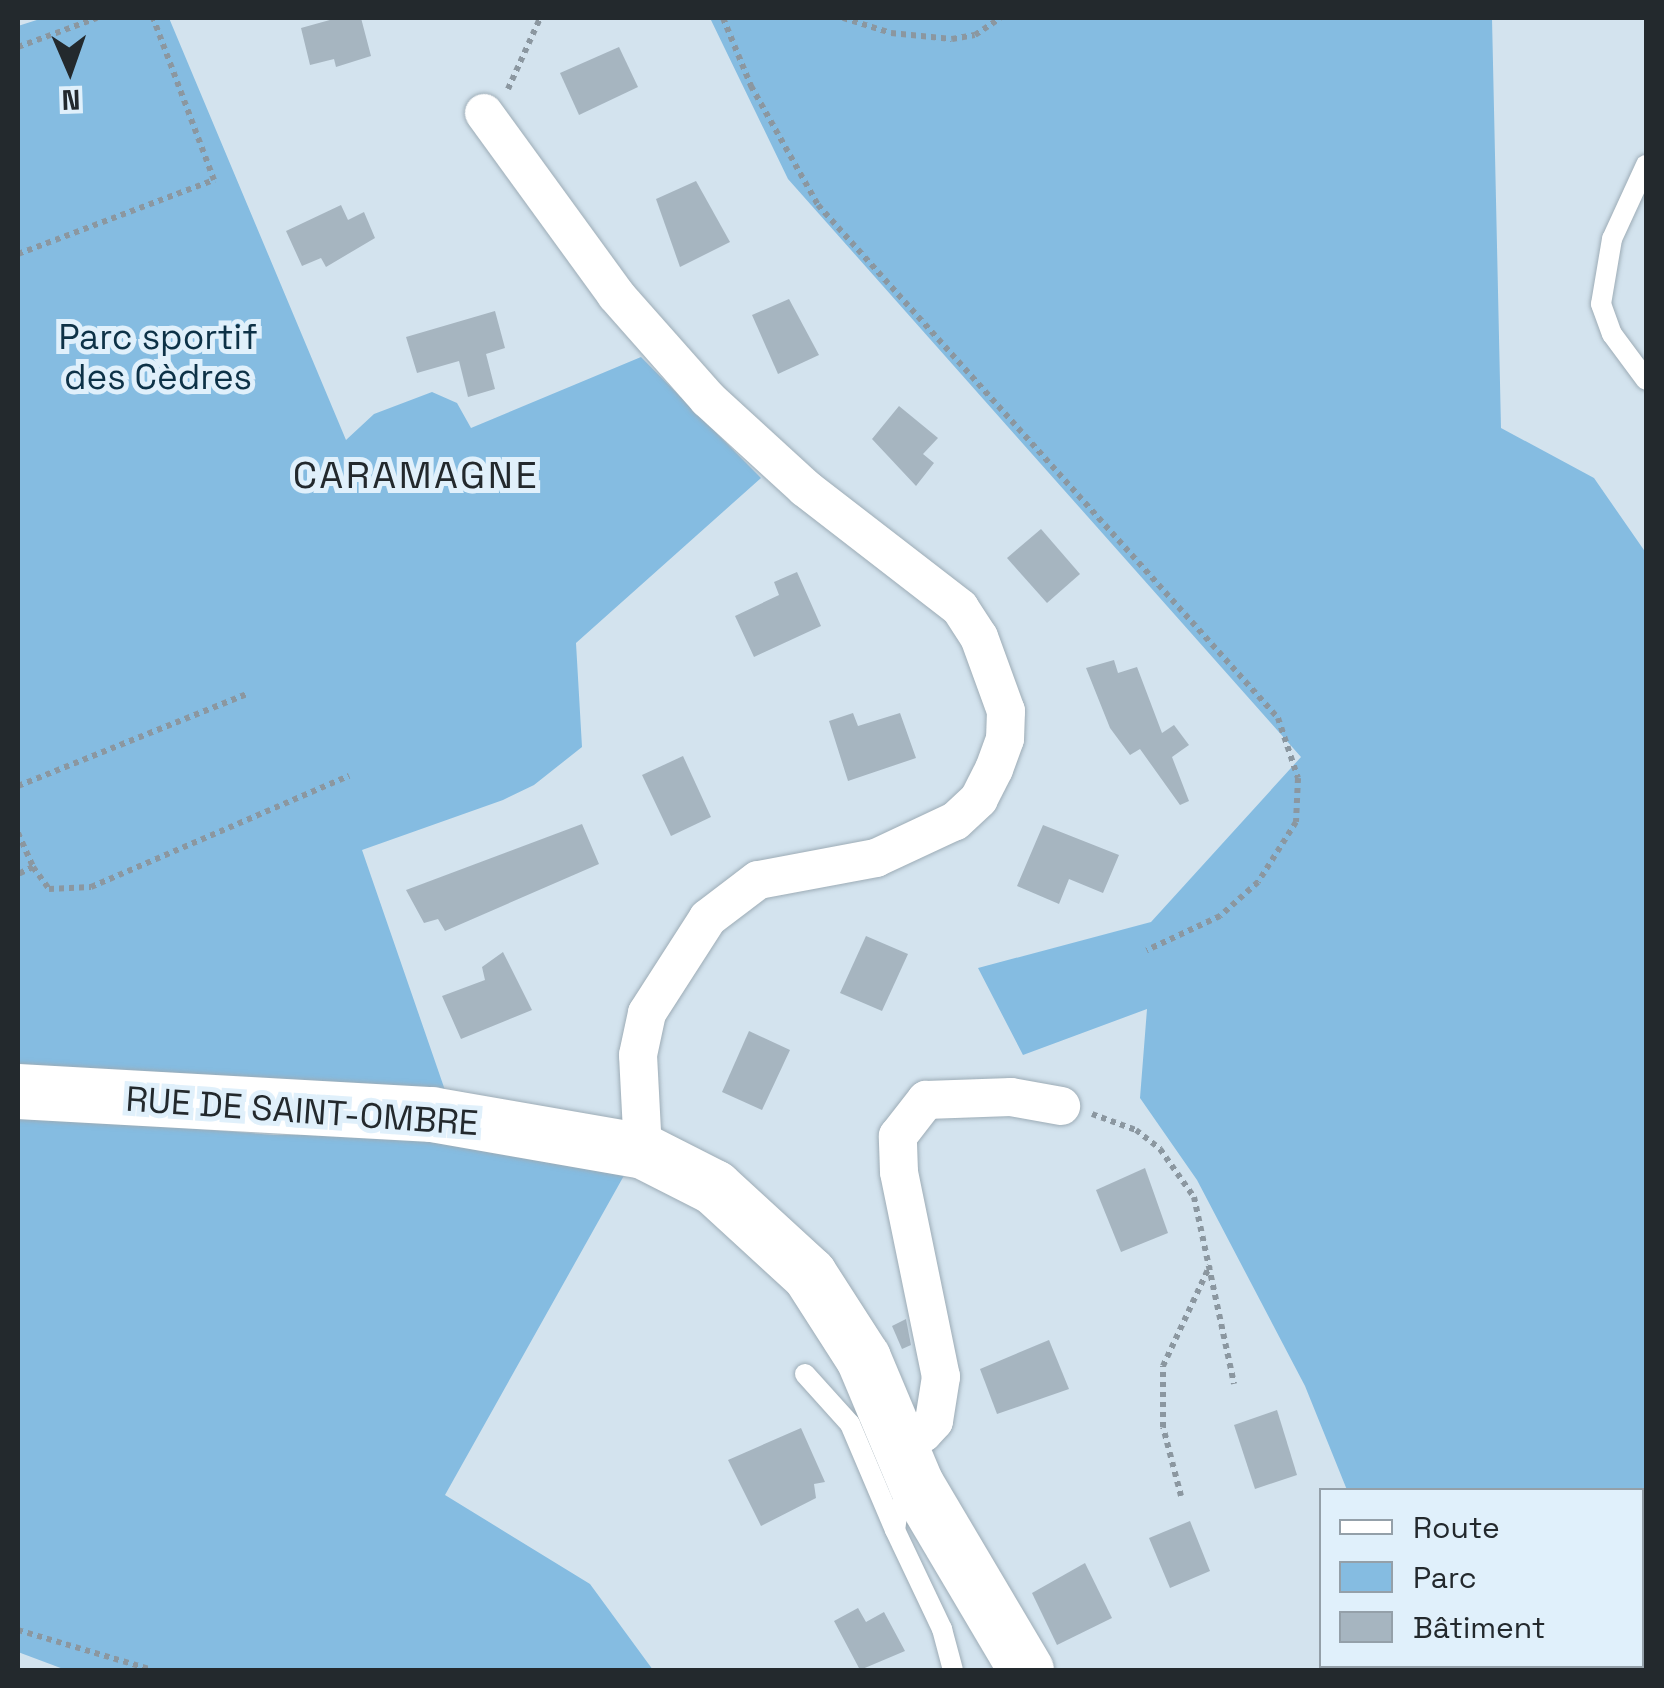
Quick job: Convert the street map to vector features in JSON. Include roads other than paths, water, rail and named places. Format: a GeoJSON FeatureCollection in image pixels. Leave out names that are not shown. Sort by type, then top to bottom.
{"type":"FeatureCollection","features":[{"type":"Feature","properties":{"kind":"street"},"geometry":{"type":"LineString","coordinates":[[490,121],[616,295],[708,399],[805,488],[960,608],[996,674],[1006,711],[1006,739],[994,769],[979,799],[955,821],[876,858],[758,880],[708,918],[647,1013],[638,1055],[643,1151]]}},
{"type":"Feature","properties":{"kind":"street","name":"RUE DE SAINT-OMBRE"},"geometry":{"type":"LineString","coordinates":[[18,1091],[431,1114],[643,1151],[745,1209],[808,1274],[863,1358],[892,1430],[905,1507],[1026,1670]]}},
{"type":"Feature","properties":{"kind":"street"},"geometry":{"type":"LineString","coordinates":[[892,1430],[910,1438],[923,1433],[934,1421],[941,1377],[899,1172],[898,1136],[907,1118],[926,1100],[942,1098],[1010,1097],[1061,1106]]}},
{"type":"Feature","properties":{"kind":"lane"},"geometry":{"type":"LineString","coordinates":[[1646,165],[1612,239],[1600,304],[1612,334],[1646,380]]}},
{"type":"Feature","properties":{"kind":"lane"},"geometry":{"type":"LineString","coordinates":[[805,1374],[850,1424],[905,1507],[953,1670]]}},
{"type":"Feature","properties":{"kind":"district","name":"CARAMAGNE"},"geometry":{"type":"Point","coordinates":[416,476]}},
{"type":"Feature","properties":{"kind":"park label","name":"Parc sportif des Cèdres"},"geometry":{"type":"Point","coordinates":[158,357]}}]}
